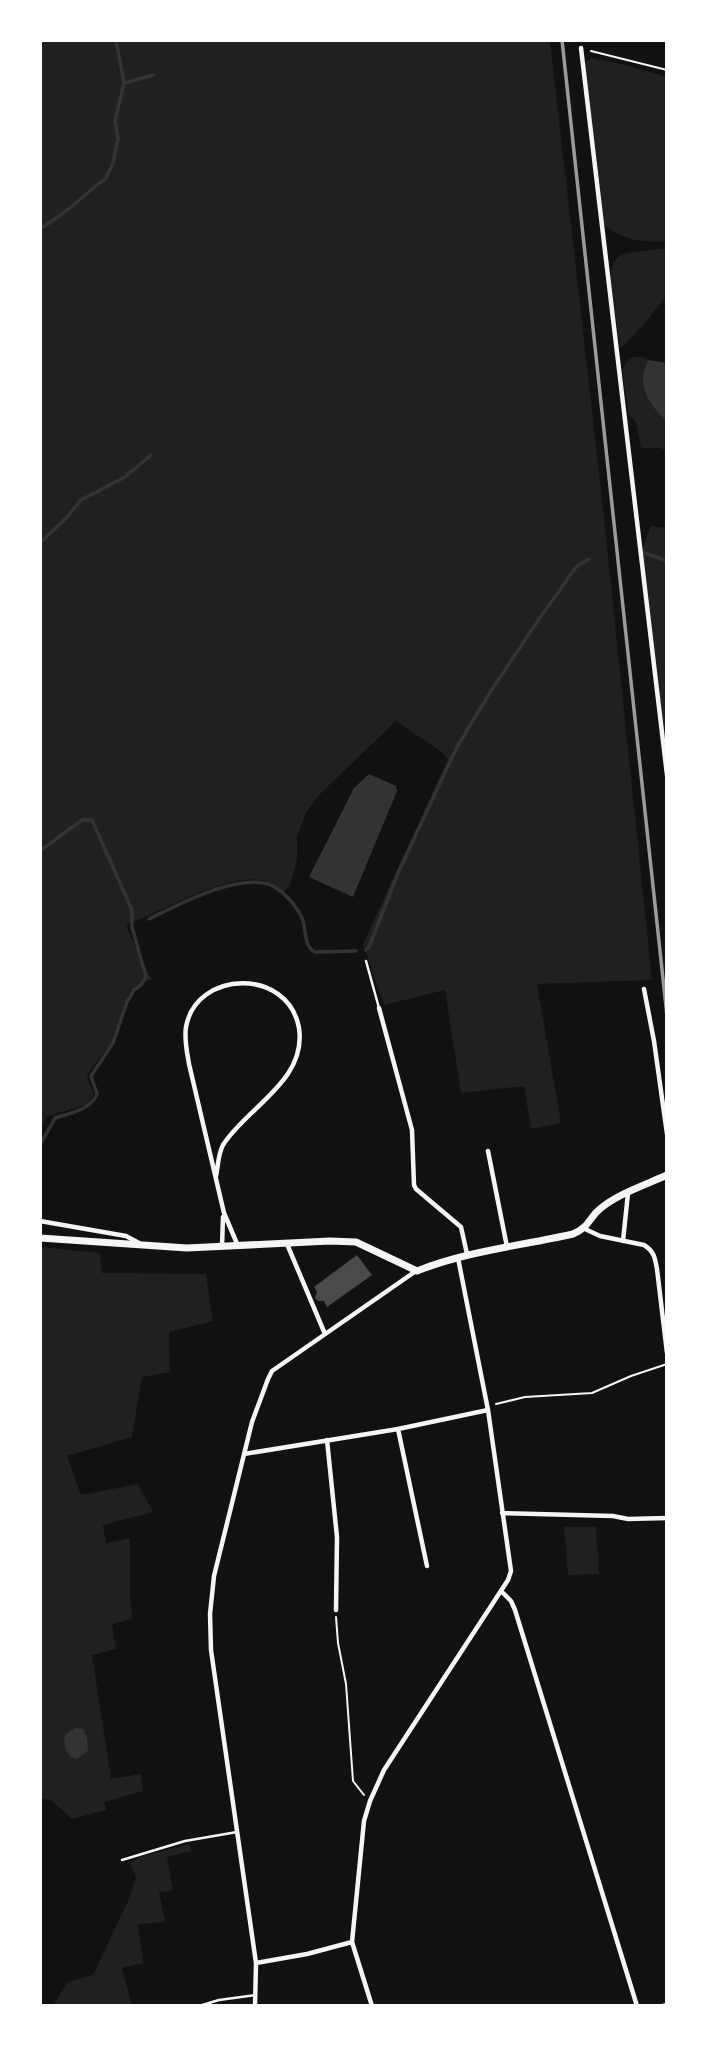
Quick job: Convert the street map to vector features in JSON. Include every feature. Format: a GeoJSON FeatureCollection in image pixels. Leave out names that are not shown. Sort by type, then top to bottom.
{"type":"FeatureCollection","features":[{"type":"Feature","properties":{"kind":"main road"},"geometry":{"type":"LineString","coordinates":[[40,1238],[187,1248],[356,1242],[417,1271],[467,1254],[573,1234],[585,1229],[597,1210],[667,1175]]}},
{"type":"Feature","properties":{"kind":"street"},"geometry":{"type":"LineString","coordinates":[[580,48],[667,775]]}},
{"type":"Feature","properties":{"kind":"street"},"geometry":{"type":"LineString","coordinates":[[216,1176],[221,1148],[237,1127],[288,1076],[299,1045],[296,1017],[287,1002],[274,990],[250,982],[227,985],[206,994],[186,1025],[189,1064],[224,1213],[238,1247]]}},
{"type":"Feature","properties":{"kind":"street"},"geometry":{"type":"LineString","coordinates":[[644,989],[667,1134]]}},
{"type":"Feature","properties":{"kind":"street"},"geometry":{"type":"LineString","coordinates":[[379,1008],[412,1130],[414,1185],[461,1227],[467,1254]]}},
{"type":"Feature","properties":{"kind":"street"},"geometry":{"type":"LineString","coordinates":[[488,1151],[507,1247]]}},
{"type":"Feature","properties":{"kind":"street"},"geometry":{"type":"LineString","coordinates":[[623,1241],[628,1193]]}},
{"type":"Feature","properties":{"kind":"street"},"geometry":{"type":"LineString","coordinates":[[222,1248],[224,1213]]}},
{"type":"Feature","properties":{"kind":"street"},"geometry":{"type":"LineString","coordinates":[[40,1221],[126,1236],[142,1245]]}},
{"type":"Feature","properties":{"kind":"street"},"geometry":{"type":"LineString","coordinates":[[585,1229],[600,1236],[650,1249],[654,1255],[667,1353]]}},
{"type":"Feature","properties":{"kind":"street"},"geometry":{"type":"LineString","coordinates":[[287,1244],[325,1334]]}},
{"type":"Feature","properties":{"kind":"street"},"geometry":{"type":"LineString","coordinates":[[372,2006],[352,1942],[364,1821],[370,1801],[384,1770],[501,1591],[511,1571],[487,1408],[458,1257]]}},
{"type":"Feature","properties":{"kind":"street"},"geometry":{"type":"LineString","coordinates":[[255,2006],[256,1963],[211,1650],[210,1614],[214,1576],[252,1422],[272,1371],[417,1271]]}},
{"type":"Feature","properties":{"kind":"street"},"geometry":{"type":"LineString","coordinates":[[244,1454],[398,1429],[487,1408]]}},
{"type":"Feature","properties":{"kind":"street"},"geometry":{"type":"LineString","coordinates":[[398,1429],[427,1566]]}},
{"type":"Feature","properties":{"kind":"street"},"geometry":{"type":"LineString","coordinates":[[327,1440],[337,1537],[336,1610]]}},
{"type":"Feature","properties":{"kind":"street"},"geometry":{"type":"LineString","coordinates":[[502,1513],[667,1518]]}},
{"type":"Feature","properties":{"kind":"street"},"geometry":{"type":"LineString","coordinates":[[501,1591],[511,1601],[515,1610],[637,2006]]}},
{"type":"Feature","properties":{"kind":"street"},"geometry":{"type":"LineString","coordinates":[[256,1963],[307,1954],[352,1942]]}},
{"type":"Feature","properties":{"kind":"lane"},"geometry":{"type":"LineString","coordinates":[[366,961],[379,1008]]}},
{"type":"Feature","properties":{"kind":"lane"},"geometry":{"type":"LineString","coordinates":[[122,1860],[185,1841],[237,1832]]}},
{"type":"Feature","properties":{"kind":"lane"},"geometry":{"type":"LineString","coordinates":[[199,2006],[219,2000],[256,1995]]}},
{"type":"Feature","properties":{"kind":"path"},"geometry":{"type":"LineString","coordinates":[[580,48],[667,70]]}},
{"type":"Feature","properties":{"kind":"path"},"geometry":{"type":"LineString","coordinates":[[487,1408],[525,1397],[592,1393],[667,1364]]}},
{"type":"Feature","properties":{"kind":"path"},"geometry":{"type":"LineString","coordinates":[[336,1610],[338,1643],[346,1684],[353,1781],[370,1801]]}},
{"type":"Feature","properties":{"kind":"shaded area"},"geometry":{"type":"Polygon","coordinates":[[[40,40],[550,40],[603,508],[652,980],[537,984],[561,1123],[531,1129],[524,1086],[461,1093],[445,990],[384,1005],[363,944],[448,759],[396,721],[319,795],[306,813],[297,837],[297,860],[290,885],[284,892],[265,881],[250,879],[233,882],[196,894],[127,924],[152,980],[134,988],[128,996],[115,1036],[87,1076],[94,1094],[88,1104],[48,1116],[40,1129],[40,40]]]}},
{"type":"Feature","properties":{"kind":"shaded area"},"geometry":{"type":"Polygon","coordinates":[[[591,58],[667,77],[667,241],[624,237],[603,223],[585,70],[585,63],[591,58]]]}},
{"type":"Feature","properties":{"kind":"shaded area"},"geometry":{"type":"Polygon","coordinates":[[[667,248],[667,293],[646,322],[620,348],[610,275],[614,262],[621,255],[628,253],[667,248]]]}},
{"type":"Feature","properties":{"kind":"shaded area"},"geometry":{"type":"Polygon","coordinates":[[[634,357],[648,360],[643,373],[644,387],[654,409],[667,420],[667,450],[641,448],[636,422],[629,415],[622,370],[628,360],[634,357]]]}},
{"type":"Feature","properties":{"kind":"shaded area"},"geometry":{"type":"Polygon","coordinates":[[[648,360],[667,363],[667,420],[654,408],[645,392],[643,376],[648,360]]]}},
{"type":"Feature","properties":{"kind":"shaded area"},"geometry":{"type":"Polygon","coordinates":[[[651,526],[667,528],[667,769],[642,550],[651,526]]]}},
{"type":"Feature","properties":{"kind":"shaded area"},"geometry":{"type":"Polygon","coordinates":[[[369,774],[396,786],[397,791],[353,897],[309,877],[354,788],[369,774]]]}},
{"type":"Feature","properties":{"kind":"shaded area"},"geometry":{"type":"Polygon","coordinates":[[[40,1247],[100,1253],[102,1273],[206,1274],[213,1321],[169,1332],[170,1372],[142,1377],[132,1437],[67,1456],[81,1495],[138,1484],[153,1512],[103,1525],[106,1543],[130,1538],[132,1619],[112,1624],[116,1649],[92,1655],[111,1779],[141,1774],[143,1791],[104,1802],[106,1810],[72,1819],[51,1800],[40,1799],[40,1247]]]}},
{"type":"Feature","properties":{"kind":"shaded area"},"geometry":{"type":"Polygon","coordinates":[[[564,1527],[596,1527],[599,1574],[568,1575],[564,1527]]]}},
{"type":"Feature","properties":{"kind":"shaded area"},"geometry":{"type":"Polygon","coordinates":[[[75,1728],[83,1729],[88,1751],[77,1759],[68,1753],[64,1743],[65,1735],[75,1728]]]}},
{"type":"Feature","properties":{"kind":"shaded area"},"geometry":{"type":"Polygon","coordinates":[[[190,1844],[191,1851],[167,1857],[173,1891],[159,1892],[165,1922],[138,1924],[143,1963],[122,1968],[132,2006],[53,2006],[67,1982],[93,1975],[129,1899],[136,1877],[130,1864],[139,1857],[190,1844]]]}},
{"type":"Feature","properties":{"kind":"building"},"geometry":{"type":"Polygon","coordinates":[[[357,1255],[372,1275],[327,1307],[324,1301],[318,1301],[314,1287],[357,1255]]]}},
{"type":"Feature","properties":{"kind":"waterway"},"geometry":{"type":"LineString","coordinates":[[116,40],[124,83]]}},
{"type":"Feature","properties":{"kind":"waterway"},"geometry":{"type":"LineString","coordinates":[[40,229],[106,178],[113,163],[118,139],[115,121],[124,83],[154,75]]}},
{"type":"Feature","properties":{"kind":"waterway"},"geometry":{"type":"LineString","coordinates":[[40,543],[81,500],[125,477],[151,455]]}},
{"type":"Feature","properties":{"kind":"waterway"},"geometry":{"type":"LineString","coordinates":[[645,553],[667,561]]}},
{"type":"Feature","properties":{"kind":"waterway"},"geometry":{"type":"LineString","coordinates":[[366,950],[398,873],[457,747],[539,619],[577,566],[589,559]]}},
{"type":"Feature","properties":{"kind":"waterway"},"geometry":{"type":"LineString","coordinates":[[40,851],[82,820],[92,820],[132,910],[132,927],[146,977],[127,1002],[113,1043],[91,1076],[97,1094],[94,1099],[79,1110],[55,1118],[40,1145]]}},
{"type":"Feature","properties":{"kind":"waterway"},"geometry":{"type":"LineString","coordinates":[[149,919],[223,887],[254,882],[268,884],[283,893],[296,908],[302,918],[311,949],[315,952],[356,951]]}},
{"type":"Feature","properties":{"kind":"railway"},"geometry":{"type":"LineString","coordinates":[[562,40],[667,1016]]}}]}
